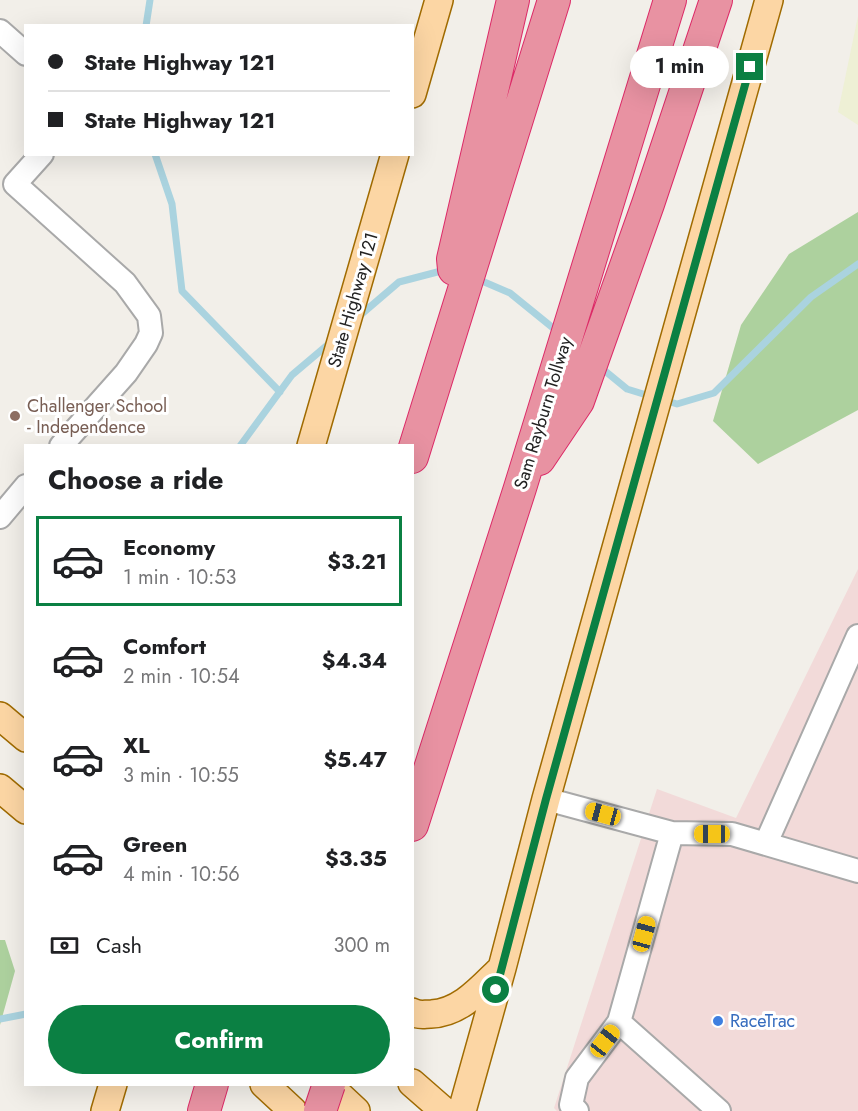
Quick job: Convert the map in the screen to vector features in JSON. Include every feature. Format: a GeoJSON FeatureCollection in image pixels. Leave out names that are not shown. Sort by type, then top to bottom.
{"type":"FeatureCollection","features":[{"type":"Feature","properties":{"kind":"highway"},"geometry":{"type":"LineString","coordinates":[[490,156],[513,0]]}},
{"type":"Feature","properties":{"kind":"highway"},"geometry":{"type":"LineString","coordinates":[[414,450],[455,321],[453,259],[490,156],[554,0]]}},
{"type":"Feature","properties":{"kind":"highway","name":"Sam Rayburn Tollway"},"geometry":{"type":"LineString","coordinates":[[414,819],[612,194],[670,0]]}},
{"type":"Feature","properties":{"kind":"highway"},"geometry":{"type":"LineString","coordinates":[[520,488],[578,401],[648,204],[716,0]]}},
{"type":"Feature","properties":{"kind":"highway"},"geometry":{"type":"LineString","coordinates":[[204,1111],[212,1086]]}},
{"type":"Feature","properties":{"kind":"highway"},"geometry":{"type":"LineString","coordinates":[[320,1111],[327,1086]]}},
{"type":"Feature","properties":{"kind":"main road"},"geometry":{"type":"LineString","coordinates":[[414,87],[440,0]]}},
{"type":"Feature","properties":{"kind":"main road"},"geometry":{"type":"LineString","coordinates":[[462,1111],[680,312],[769,0]]}},
{"type":"Feature","properties":{"kind":"main road","name":"State Highway 121"},"geometry":{"type":"LineString","coordinates":[[312,444],[394,156]]}},
{"type":"Feature","properties":{"kind":"main road"},"geometry":{"type":"LineString","coordinates":[[0,716],[24,736]]}},
{"type":"Feature","properties":{"kind":"main road"},"geometry":{"type":"LineString","coordinates":[[0,788],[24,808]]}},
{"type":"Feature","properties":{"kind":"main road"},"geometry":{"type":"LineString","coordinates":[[414,1013],[441,1014],[465,1003],[502,968]]}},
{"type":"Feature","properties":{"kind":"main road"},"geometry":{"type":"LineString","coordinates":[[414,1085],[444,1111]]}},
{"type":"Feature","properties":{"kind":"main road"},"geometry":{"type":"LineString","coordinates":[[266,1086],[293,1111]]}},
{"type":"Feature","properties":{"kind":"main road"},"geometry":{"type":"LineString","coordinates":[[330,1086],[356,1111]]}},
{"type":"Feature","properties":{"kind":"lane"},"geometry":{"type":"LineString","coordinates":[[0,31],[24,52]]}},
{"type":"Feature","properties":{"kind":"lane"},"geometry":{"type":"LineString","coordinates":[[40,156],[15,184],[125,283],[149,316],[151,333],[126,373],[63,444]]}},
{"type":"Feature","properties":{"kind":"lane"},"geometry":{"type":"LineString","coordinates":[[0,517],[24,488]]}},
{"type":"Feature","properties":{"kind":"lane"},"geometry":{"type":"LineString","coordinates":[[766,843],[858,636]]}},
{"type":"Feature","properties":{"kind":"lane"},"geometry":{"type":"LineString","coordinates":[[546,799],[672,833],[732,834],[858,871]]}},
{"type":"Feature","properties":{"kind":"lane"},"geometry":{"type":"LineString","coordinates":[[577,1111],[571,1105],[577,1078],[620,1022],[672,833]]}},
{"type":"Feature","properties":{"kind":"lane"},"geometry":{"type":"LineString","coordinates":[[620,1022],[719,1111]]}},
{"type":"Feature","properties":{"kind":"shaded area"},"geometry":{"type":"Polygon","coordinates":[[[858,569],[858,1111],[557,1111],[554,1108],[657,789],[736,818],[858,569]]]}},
{"type":"Feature","properties":{"kind":"green space"},"geometry":{"type":"Polygon","coordinates":[[[858,16],[858,125],[838,112],[858,16]]]}},
{"type":"Feature","properties":{"kind":"green space"},"geometry":{"type":"Polygon","coordinates":[[[858,212],[858,410],[758,464],[713,421],[741,325],[789,254],[858,212]]]}},
{"type":"Feature","properties":{"kind":"green space"},"geometry":{"type":"Polygon","coordinates":[[[0,940],[5,940],[15,971],[0,1025],[0,940]]]}},
{"type":"Feature","properties":{"kind":"waterway"},"geometry":{"type":"LineString","coordinates":[[146,24],[150,0]]}},
{"type":"Feature","properties":{"kind":"waterway"},"geometry":{"type":"LineString","coordinates":[[156,156],[172,204],[182,291],[280,392]]}},
{"type":"Feature","properties":{"kind":"waterway"},"geometry":{"type":"LineString","coordinates":[[664,400],[677,404],[714,393],[811,297],[858,264]]}},
{"type":"Feature","properties":{"kind":"waterway"},"geometry":{"type":"LineString","coordinates":[[357,318],[399,282],[445,270]]}},
{"type":"Feature","properties":{"kind":"waterway"},"geometry":{"type":"LineString","coordinates":[[475,278],[510,293],[558,332]]}},
{"type":"Feature","properties":{"kind":"waterway"},"geometry":{"type":"LineString","coordinates":[[241,444],[292,375],[331,342]]}},
{"type":"Feature","properties":{"kind":"waterway"},"geometry":{"type":"LineString","coordinates":[[599,366],[627,389],[653,397]]}},
{"type":"Feature","properties":{"kind":"waterway"},"geometry":{"type":"LineString","coordinates":[[0,1019],[24,1014]]}},
{"type":"Feature","properties":{"kind":"place","name":"Challenger School - Independence"},"geometry":{"type":"Point","coordinates":[15,416]}},
{"type":"Feature","properties":{"kind":"place","name":"RaceTrac"},"geometry":{"type":"Point","coordinates":[718,1021]}},
{"type":"Feature","properties":{"kind":"route"},"geometry":{"type":"LineString","coordinates":[[496,990],[680,312],[750,67]]}}]}
